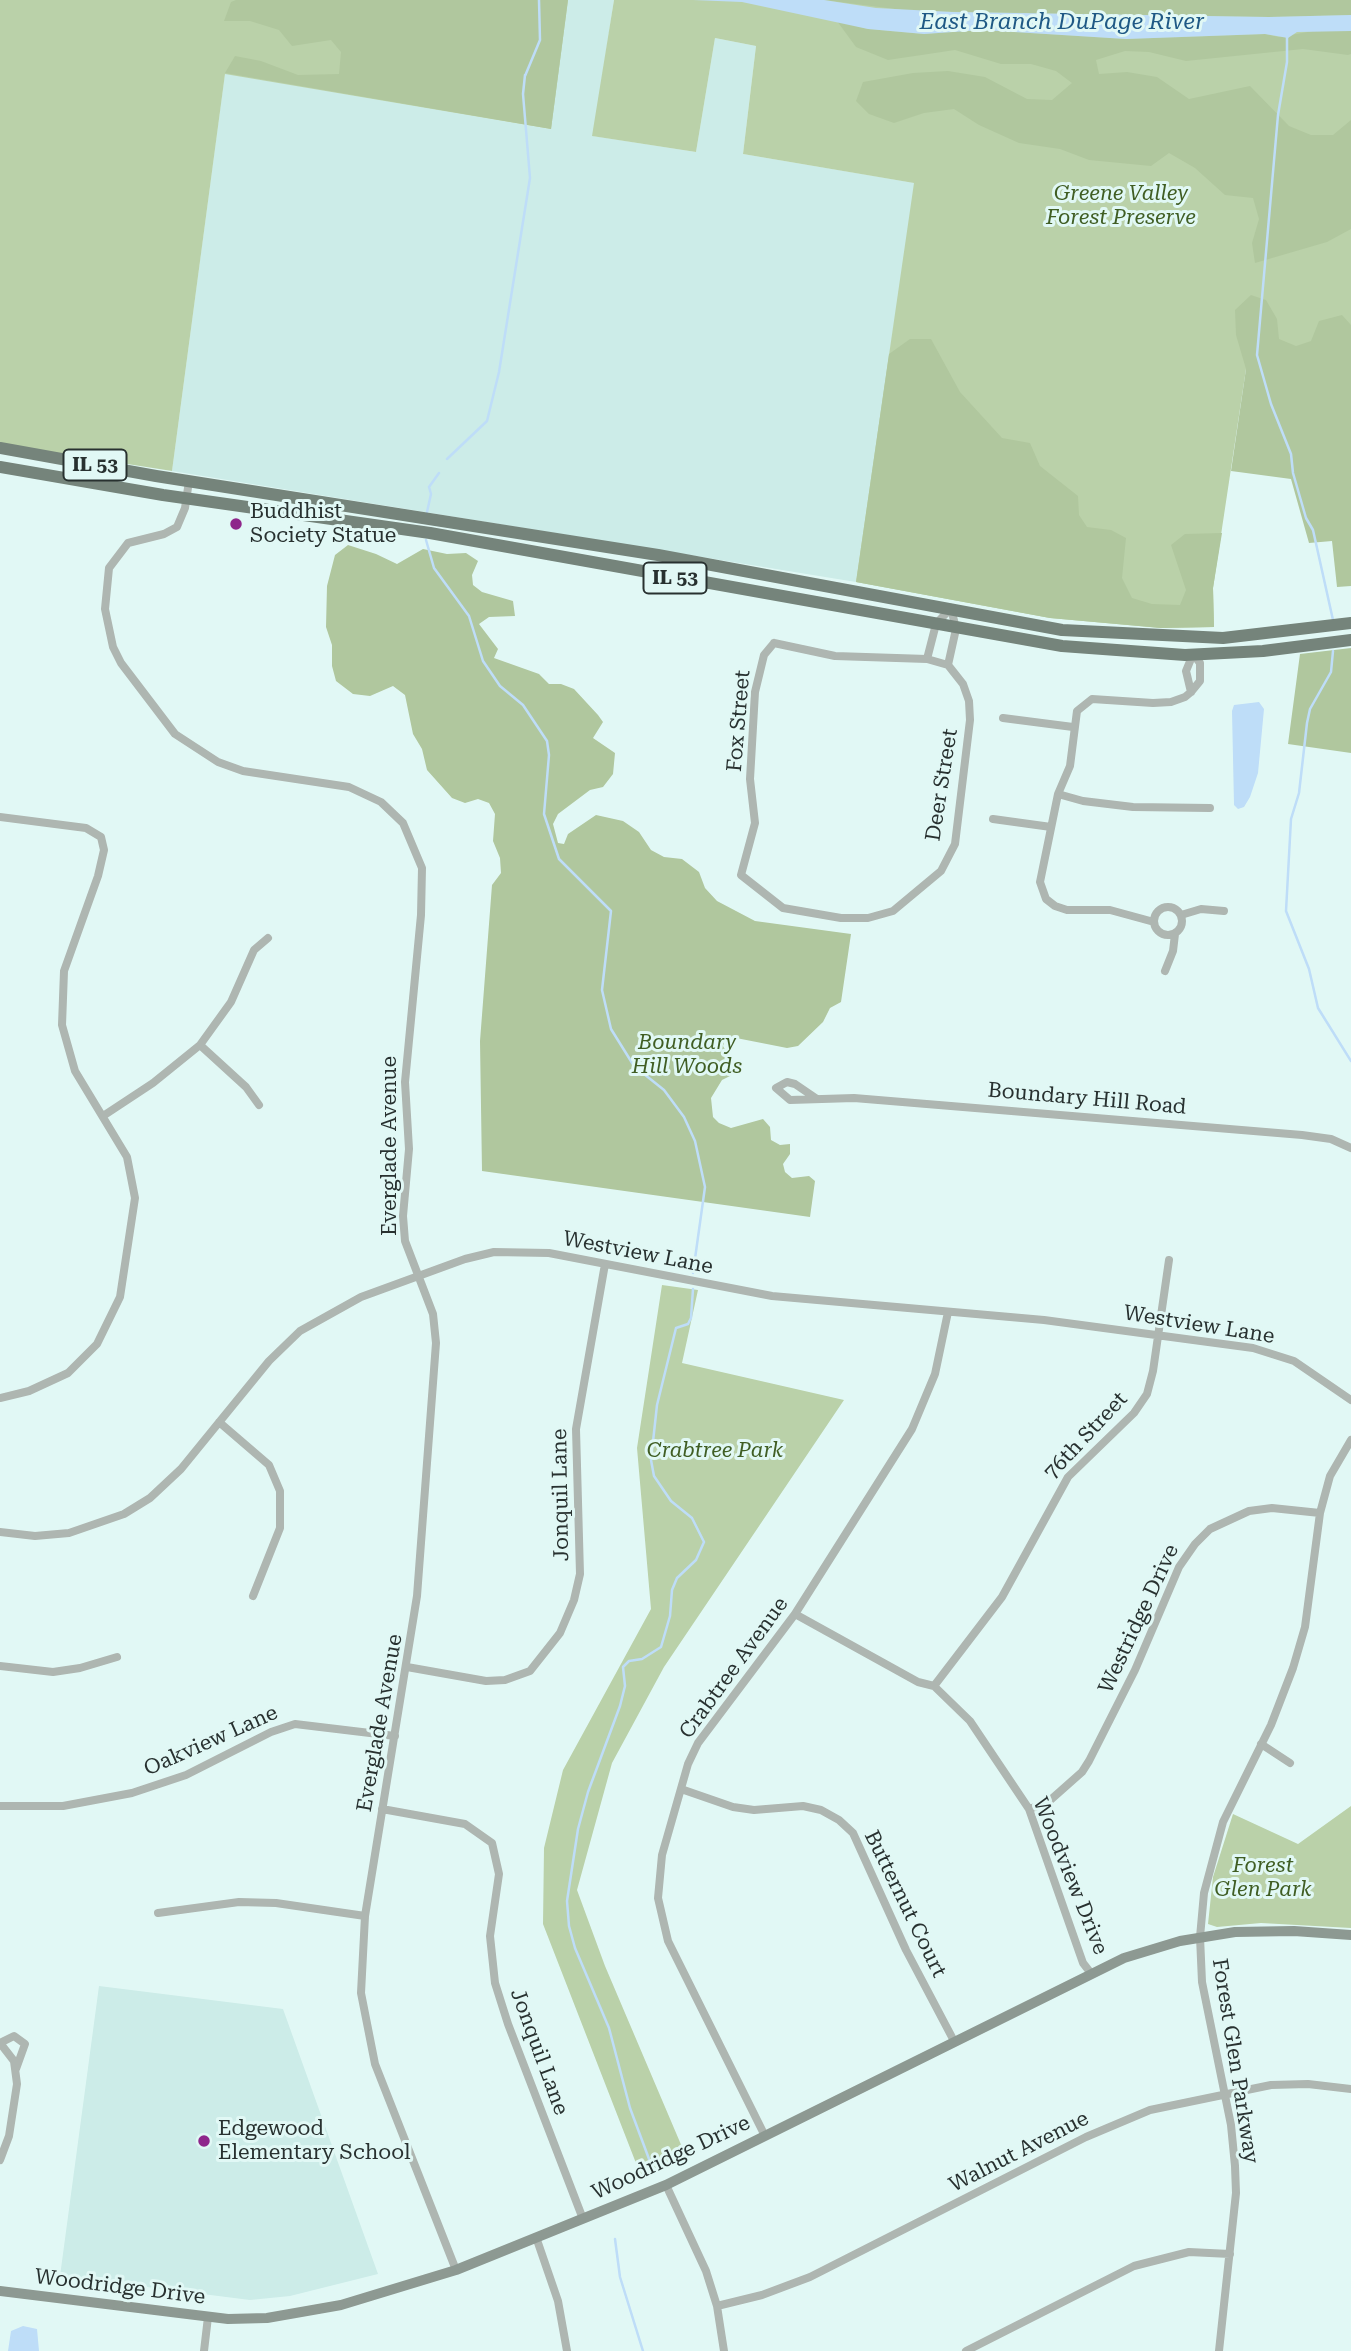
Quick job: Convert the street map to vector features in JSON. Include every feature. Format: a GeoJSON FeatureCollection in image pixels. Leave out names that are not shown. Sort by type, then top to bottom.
{"type":"FeatureCollection","features":[{"type":"Feature","properties":{"kind":"main road","name":"IL 53"},"geometry":{"type":"LineString","coordinates":[[0,448],[189,481],[658,555],[1062,630],[1223,638],[1351,623]]}},
{"type":"Feature","properties":{"kind":"main road","name":"IL 53"},"geometry":{"type":"LineString","coordinates":[[0,467],[186,499],[430,533],[956,629],[1102,651],[1194,654],[1263,652],[1351,640]]}},
{"type":"Feature","properties":{"kind":"street","name":"Everglade Avenue"},"geometry":{"type":"LineString","coordinates":[[189,481],[177,527],[164,534],[128,543],[109,568],[105,609],[113,647],[121,663],[161,718],[192,746],[226,766],[338,785],[363,792],[381,802],[403,823],[419,858],[423,883],[405,1082],[409,1149],[403,1216],[405,1241],[433,1314],[436,1343],[417,1596],[365,1916],[361,1993],[368,2042],[456,2270]]}},
{"type":"Feature","properties":{"kind":"street"},"geometry":{"type":"LineString","coordinates":[[951,608],[956,629],[948,665],[928,659],[936,624],[951,608]]}},
{"type":"Feature","properties":{"kind":"street","name":"Fox Street"},"geometry":{"type":"LineString","coordinates":[[741,875],[755,823],[750,779],[755,692],[764,655],[774,643],[835,656],[928,659]]}},
{"type":"Feature","properties":{"kind":"street"},"geometry":{"type":"LineString","coordinates":[[1191,692],[1186,671],[1194,654]]}},
{"type":"Feature","properties":{"kind":"street"},"geometry":{"type":"LineString","coordinates":[[1175,934],[1161,934],[1154,922],[1110,910],[1067,910],[1046,899],[1040,882],[1058,794],[1070,766],[1077,711],[1092,699],[1162,702],[1178,699],[1191,692],[1200,681],[1200,663],[1194,654]]}},
{"type":"Feature","properties":{"kind":"street","name":"Deer Street"},"geometry":{"type":"LineString","coordinates":[[741,875],[783,908],[841,918],[868,918],[893,911],[941,871],[955,844],[970,720],[963,684],[948,665]]}},
{"type":"Feature","properties":{"kind":"street"},"geometry":{"type":"LineString","coordinates":[[1003,718],[1073,727]]}},
{"type":"Feature","properties":{"kind":"street"},"geometry":{"type":"LineString","coordinates":[[1058,794],[1083,801],[1133,807],[1210,808]]}},
{"type":"Feature","properties":{"kind":"street"},"geometry":{"type":"LineString","coordinates":[[0,817],[86,828],[101,837],[103,855],[67,961],[61,1012],[69,1058],[127,1157],[134,1187],[124,1274],[115,1312],[97,1344],[68,1373],[29,1391],[0,1398]]}},
{"type":"Feature","properties":{"kind":"street"},"geometry":{"type":"LineString","coordinates":[[993,819],[1051,827]]}},
{"type":"Feature","properties":{"kind":"street"},"geometry":{"type":"LineString","coordinates":[[1154,922],[1157,912],[1165,907],[1174,908],[1181,915],[1182,924],[1175,934],[1173,951],[1165,971]]}},
{"type":"Feature","properties":{"kind":"street"},"geometry":{"type":"LineString","coordinates":[[1181,915],[1201,909],[1224,911]]}},
{"type":"Feature","properties":{"kind":"street"},"geometry":{"type":"LineString","coordinates":[[103,1116],[153,1083],[200,1045],[231,1002],[254,950],[268,938]]}},
{"type":"Feature","properties":{"kind":"street"},"geometry":{"type":"LineString","coordinates":[[200,1045],[246,1087],[259,1105]]}},
{"type":"Feature","properties":{"kind":"street","name":"Boundary Hill Road"},"geometry":{"type":"LineString","coordinates":[[817,1099],[854,1098],[1302,1135],[1331,1139],[1351,1148]]}},
{"type":"Feature","properties":{"kind":"street","name":"Westview Lane"},"geometry":{"type":"LineString","coordinates":[[0,1532],[35,1535],[69,1533],[124,1514],[150,1498],[170,1480],[269,1361],[300,1331],[348,1303],[418,1276],[478,1255],[514,1250],[549,1253],[772,1296],[1158,1335],[1275,1354],[1294,1361],[1351,1400]]}},
{"type":"Feature","properties":{"kind":"street","name":"76th Street"},"geometry":{"type":"LineString","coordinates":[[934,1686],[1002,1597],[1068,1477],[1141,1404],[1152,1381],[1169,1260]]}},
{"type":"Feature","properties":{"kind":"street","name":"Jonquil Lane"},"geometry":{"type":"LineString","coordinates":[[407,1667],[486,1681],[506,1680],[530,1671],[560,1633],[574,1600],[580,1574],[576,1429],[605,1264]]}},
{"type":"Feature","properties":{"kind":"street","name":"Crabtree Avenue"},"geometry":{"type":"LineString","coordinates":[[765,2136],[676,1958],[663,1925],[658,1898],[659,1871],[688,1764],[709,1726],[795,1614],[922,1410],[935,1374],[948,1312]]}},
{"type":"Feature","properties":{"kind":"street"},"geometry":{"type":"LineString","coordinates":[[219,1422],[269,1465],[280,1491],[279,1528],[253,1596]]}},
{"type":"Feature","properties":{"kind":"street","name":"Forest Glen Parkway"},"geometry":{"type":"LineString","coordinates":[[1219,2351],[1230,2254],[1235,2166],[1204,1996],[1200,1937],[1204,1893],[1212,1855],[1227,1812],[1284,1695],[1300,1647],[1320,1513],[1330,1476],[1351,1440]]}},
{"type":"Feature","properties":{"kind":"street","name":"Westridge Drive"},"geometry":{"type":"LineString","coordinates":[[1029,1809],[1046,1802],[1089,1761],[1135,1670],[1179,1567],[1195,1544],[1210,1529],[1249,1511],[1272,1508],[1320,1513]]}},
{"type":"Feature","properties":{"kind":"street","name":"Woodview Drive"},"geometry":{"type":"LineString","coordinates":[[795,1614],[918,1682],[934,1686],[970,1721],[1029,1809],[1083,1963],[1090,1972]]}},
{"type":"Feature","properties":{"kind":"street"},"geometry":{"type":"LineString","coordinates":[[0,1666],[53,1672],[80,1668],[117,1657]]}},
{"type":"Feature","properties":{"kind":"street","name":"Oakview Lane"},"geometry":{"type":"LineString","coordinates":[[0,1806],[63,1805],[132,1793],[186,1775],[271,1732],[295,1724],[395,1736]]}},
{"type":"Feature","properties":{"kind":"street"},"geometry":{"type":"LineString","coordinates":[[1261,1744],[1290,1763]]}},
{"type":"Feature","properties":{"kind":"street","name":"Butternut Court"},"geometry":{"type":"LineString","coordinates":[[681,1789],[733,1807],[754,1810],[803,1806],[821,1810],[839,1820],[853,1833],[865,1856],[906,1950],[954,2041]]}},
{"type":"Feature","properties":{"kind":"street","name":"Jonquil Lane"},"geometry":{"type":"LineString","coordinates":[[382,1809],[465,1824],[492,1843],[499,1874],[490,1936],[495,1983],[508,2024],[583,2218]]}},
{"type":"Feature","properties":{"kind":"street"},"geometry":{"type":"LineString","coordinates":[[158,1913],[239,1902],[276,1903],[365,1916]]}},
{"type":"Feature","properties":{"kind":"street","name":"Woodridge Drive"},"geometry":{"type":"LineString","coordinates":[[0,2291],[247,2320],[302,2314],[456,2270],[666,2185],[1090,1972],[1142,1951],[1200,1937],[1280,1930],[1351,1935]]}},
{"type":"Feature","properties":{"kind":"street","name":"Woodridge Drive"},"geometry":{"type":"LineString","coordinates":[[1332,1935],[1351,1942]]}},
{"type":"Feature","properties":{"kind":"street"},"geometry":{"type":"LineString","coordinates":[[0,2160],[13,2116],[16,2069],[24,2051],[23,2039],[14,2036],[0,2043],[9,2052],[16,2069]]}},
{"type":"Feature","properties":{"kind":"street","name":"Walnut Avenue"},"geometry":{"type":"LineString","coordinates":[[717,2306],[762,2295],[810,2277],[1110,2125],[1171,2104],[1287,2083],[1351,2088]]}},
{"type":"Feature","properties":{"kind":"street"},"geometry":{"type":"LineString","coordinates":[[666,2185],[693,2239],[717,2306],[724,2351]]}},
{"type":"Feature","properties":{"kind":"street"},"geometry":{"type":"LineString","coordinates":[[536,2237],[558,2301],[567,2351]]}},
{"type":"Feature","properties":{"kind":"street"},"geometry":{"type":"LineString","coordinates":[[966,2351],[1134,2266],[1189,2252],[1230,2254]]}},
{"type":"Feature","properties":{"kind":"street"},"geometry":{"type":"LineString","coordinates":[[204,2351],[208,2317]]}},
{"type":"Feature","properties":{"kind":"shaded area"},"geometry":{"type":"Polygon","coordinates":[[[568,0],[614,0],[593,136],[696,152],[715,38],[756,46],[743,154],[915,183],[856,582],[172,471],[225,73],[550,129],[568,0]]]}},
{"type":"Feature","properties":{"kind":"shaded area","name":"Edgewood Elementary School"},"geometry":{"type":"Polygon","coordinates":[[[99,1986],[283,2009],[378,2274],[290,2296],[250,2300],[60,2276],[99,1986]]]}},
{"type":"Feature","properties":{"kind":"green space"},"geometry":{"type":"Polygon","coordinates":[[[0,0],[568,0],[551,129],[225,74],[172,471],[0,444],[0,0]]]}},
{"type":"Feature","properties":{"kind":"green space"},"geometry":{"type":"Polygon","coordinates":[[[568,0],[551,129],[225,73],[235,56],[261,61],[298,75],[339,74],[341,52],[331,40],[292,46],[279,30],[250,21],[224,21],[231,2],[568,0]]]}},
{"type":"Feature","properties":{"kind":"green space","name":"Greene Valley Forest Preserve"},"geometry":{"type":"Polygon","coordinates":[[[614,0],[1351,0],[1351,355],[1246,369],[1213,588],[1214,627],[1161,628],[1050,618],[856,582],[914,183],[743,154],[756,46],[715,38],[696,152],[592,136],[614,0]]]}},
{"type":"Feature","properties":{"kind":"green space"},"geometry":{"type":"Polygon","coordinates":[[[824,0],[1351,0],[1351,15],[1269,17],[911,11],[824,0]]]}},
{"type":"Feature","properties":{"kind":"green space"},"geometry":{"type":"Polygon","coordinates":[[[837,21],[868,29],[924,34],[982,30],[1126,39],[1265,34],[1279,37],[1319,30],[1351,31],[1351,54],[1348,55],[1303,49],[1186,61],[1149,52],[1125,51],[1096,60],[1099,74],[1127,72],[1157,77],[1189,99],[1250,86],[1289,126],[1311,135],[1333,135],[1351,120],[1351,229],[1327,242],[1255,263],[1252,243],[1259,219],[1253,198],[1225,195],[1195,168],[1169,153],[1151,166],[1089,160],[1060,149],[1019,143],[979,125],[954,109],[924,113],[894,123],[869,114],[856,101],[863,82],[913,73],[948,71],[985,77],[1027,99],[1052,100],[1072,83],[1056,71],[1031,64],[1001,64],[955,50],[888,60],[856,47],[837,21]]]}},
{"type":"Feature","properties":{"kind":"green space"},"geometry":{"type":"Polygon","coordinates":[[[1251,295],[1266,300],[1277,319],[1279,339],[1296,346],[1311,341],[1319,321],[1342,315],[1351,325],[1351,586],[1337,587],[1332,541],[1309,543],[1291,479],[1231,471],[1246,369],[1236,335],[1235,310],[1251,295]]]}},
{"type":"Feature","properties":{"kind":"green space"},"geometry":{"type":"Polygon","coordinates":[[[910,339],[931,339],[960,392],[1002,438],[1030,443],[1040,466],[1078,496],[1079,515],[1087,527],[1111,530],[1126,538],[1122,578],[1132,598],[1152,604],[1180,605],[1186,590],[1171,545],[1185,534],[1222,533],[1213,588],[1214,627],[1161,628],[1050,618],[856,582],[889,354],[910,339]]]}},
{"type":"Feature","properties":{"kind":"green space","name":"Boundary Hill Woods"},"geometry":{"type":"Polygon","coordinates":[[[348,545],[397,564],[423,549],[447,554],[466,553],[478,561],[472,575],[473,585],[482,592],[513,601],[515,616],[489,617],[479,624],[498,649],[494,658],[539,674],[549,684],[561,684],[574,689],[603,722],[593,738],[615,753],[613,774],[603,787],[590,790],[558,814],[553,824],[558,843],[564,844],[568,834],[596,815],[623,821],[639,832],[651,850],[664,857],[682,859],[699,872],[705,888],[717,901],[755,921],[851,934],[841,1002],[830,1008],[823,1022],[798,1046],[787,1048],[726,1036],[723,1046],[733,1064],[730,1076],[722,1080],[711,1098],[713,1117],[719,1123],[731,1128],[763,1119],[770,1127],[771,1140],[780,1145],[790,1144],[790,1154],[783,1164],[785,1172],[792,1178],[809,1176],[815,1181],[810,1217],[482,1171],[480,1041],[492,885],[501,873],[500,858],[493,841],[495,814],[489,803],[478,799],[465,803],[452,798],[427,770],[422,749],[413,734],[405,695],[393,686],[370,696],[353,694],[336,681],[332,666],[332,645],[326,627],[327,586],[335,555],[348,545]]]}},
{"type":"Feature","properties":{"kind":"green space"},"geometry":{"type":"Polygon","coordinates":[[[1351,648],[1351,753],[1288,744],[1300,654],[1351,648]]]}},
{"type":"Feature","properties":{"kind":"green space","name":"Crabtree Park"},"geometry":{"type":"Polygon","coordinates":[[[662,1285],[698,1290],[682,1363],[844,1400],[664,1667],[612,1763],[577,1890],[605,1966],[685,2154],[641,2176],[543,1924],[544,1848],[563,1770],[651,1609],[637,1448],[662,1285]]]}},
{"type":"Feature","properties":{"kind":"green space","name":"Forest Glen Park"},"geometry":{"type":"Polygon","coordinates":[[[1351,1806],[1351,1928],[1261,1923],[1217,1927],[1208,1924],[1213,1877],[1233,1814],[1298,1844],[1351,1806]]]}},
{"type":"Feature","properties":{"kind":"water","name":"East Branch DuPage River"},"geometry":{"type":"Polygon","coordinates":[[[693,0],[824,0],[876,8],[952,12],[1269,17],[1351,15],[1351,31],[1297,32],[1288,38],[1265,34],[1126,39],[982,30],[924,34],[868,29],[742,2],[693,0]]]}},
{"type":"Feature","properties":{"kind":"water"},"geometry":{"type":"Polygon","coordinates":[[[1259,702],[1264,709],[1258,773],[1250,797],[1244,807],[1238,809],[1234,805],[1232,711],[1234,705],[1259,702]]]}},
{"type":"Feature","properties":{"kind":"water"},"geometry":{"type":"Polygon","coordinates":[[[23,2326],[37,2329],[39,2351],[8,2351],[11,2331],[23,2326]]]}},
{"type":"Feature","properties":{"kind":"waterway"},"geometry":{"type":"LineString","coordinates":[[525,76],[540,40],[539,0]]}},
{"type":"Feature","properties":{"kind":"waterway"},"geometry":{"type":"LineString","coordinates":[[1287,36],[1287,62],[1278,115],[1257,355],[1271,404],[1291,454],[1293,473],[1306,518],[1313,530],[1333,620]]}},
{"type":"Feature","properties":{"kind":"waterway"},"geometry":{"type":"LineString","coordinates":[[447,459],[487,421],[499,372],[530,178],[523,94],[525,75]]}},
{"type":"Feature","properties":{"kind":"waterway"},"geometry":{"type":"LineString","coordinates":[[427,512],[431,494],[429,487],[439,473]]}},
{"type":"Feature","properties":{"kind":"waterway"},"geometry":{"type":"LineString","coordinates":[[426,540],[434,568],[469,616],[483,661],[500,686],[523,705],[547,741],[549,755],[544,814],[559,859],[611,911],[602,990],[611,1029],[634,1066],[664,1090],[684,1117],[695,1141],[705,1187],[693,1273]]}},
{"type":"Feature","properties":{"kind":"waterway"},"geometry":{"type":"LineString","coordinates":[[1333,651],[1331,672],[1310,709],[1307,723],[1299,793],[1291,819],[1286,911],[1309,969],[1318,1008],[1351,1061]]}},
{"type":"Feature","properties":{"kind":"waterway"},"geometry":{"type":"LineString","coordinates":[[652,2167],[630,2108],[609,2028],[575,1948],[569,1926],[567,1901],[578,1829],[625,1686],[623,1667],[629,1661],[642,1659],[661,1647],[670,1616],[672,1590],[677,1578],[696,1560],[704,1542],[692,1518],[671,1501],[654,1476],[651,1460],[657,1405],[676,1328],[688,1324],[691,1318],[693,1289]]}},
{"type":"Feature","properties":{"kind":"waterway"},"geometry":{"type":"LineString","coordinates":[[615,2239],[620,2277],[643,2351]]}},
{"type":"Feature","properties":{"kind":"place","name":"Buddhist Society Statue"},"geometry":{"type":"Point","coordinates":[236,524]}},
{"type":"Feature","properties":{"kind":"place","name":"Edgewood Elementary School"},"geometry":{"type":"Point","coordinates":[204,2141]}}]}
